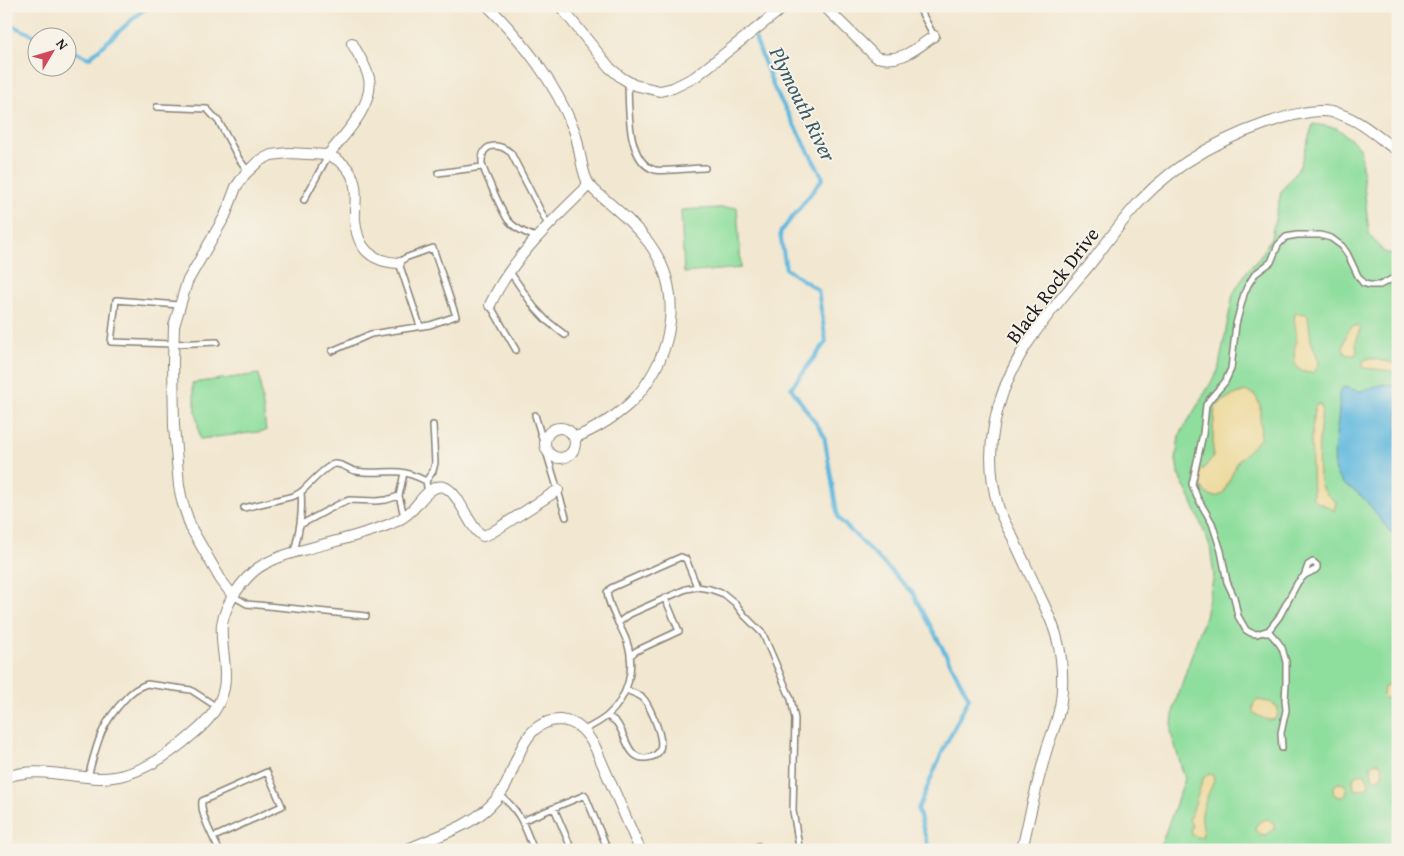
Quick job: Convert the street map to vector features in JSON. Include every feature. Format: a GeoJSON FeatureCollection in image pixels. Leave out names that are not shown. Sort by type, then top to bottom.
{"type":"FeatureCollection","features":[{"type":"Feature","properties":{"kind":"street"},"geometry":{"type":"LineString","coordinates":[[488,6],[533,56],[552,85],[574,132],[588,183],[633,224],[658,256],[670,296],[670,326],[665,348],[652,375],[636,397],[615,414],[584,434],[574,438]]}},
{"type":"Feature","properties":{"kind":"street"},"geometry":{"type":"LineString","coordinates":[[560,6],[610,68],[628,81],[641,87],[660,91],[673,88],[695,77],[785,6]]}},
{"type":"Feature","properties":{"kind":"street"},"geometry":{"type":"LineString","coordinates":[[824,6],[876,57],[885,59],[901,57],[934,36]]}},
{"type":"Feature","properties":{"kind":"street"},"geometry":{"type":"LineString","coordinates":[[328,155],[362,111],[367,99],[369,80],[365,67],[352,43]]}},
{"type":"Feature","properties":{"kind":"street","name":"Black Rock Drive"},"geometry":{"type":"LineString","coordinates":[[1022,850],[1047,748],[1058,716],[1062,686],[1061,658],[1053,623],[998,507],[992,474],[994,426],[1003,390],[1021,353],[1046,316],[1089,266],[1127,215],[1162,179],[1188,160],[1210,148],[1244,131],[1279,119],[1310,112],[1329,111],[1357,121],[1392,147],[1398,149]]}},
{"type":"Feature","properties":{"kind":"street"},"geometry":{"type":"LineString","coordinates":[[233,596],[221,580],[192,528],[182,501],[178,479],[174,426],[173,344],[174,326],[187,282],[225,216],[236,187],[248,171],[259,161],[271,155],[288,153],[328,155],[337,159],[348,169],[354,181],[356,196],[354,220],[361,246],[381,260],[399,263]]}},
{"type":"Feature","properties":{"kind":"street"},"geometry":{"type":"LineString","coordinates":[[490,305],[494,295],[510,271],[538,238],[584,190],[588,183]]}},
{"type":"Feature","properties":{"kind":"street"},"geometry":{"type":"LineString","coordinates":[[556,428],[566,429],[574,438],[575,446],[573,451],[565,458],[551,456],[545,448],[544,443],[547,434],[556,428]]}},
{"type":"Feature","properties":{"kind":"street"},"geometry":{"type":"LineString","coordinates":[[6,777],[24,772],[41,772],[88,778],[112,778],[148,765],[193,735],[210,718],[225,682],[222,626],[225,612],[243,581],[271,561],[294,552],[392,523],[404,516],[438,486],[450,490],[477,530],[484,536],[558,490]]}},
{"type":"Feature","properties":{"kind":"street"},"geometry":{"type":"LineString","coordinates":[[406,850],[429,845],[484,812],[500,795],[509,778],[521,746],[532,732],[549,722],[558,720],[576,724],[584,730],[595,747],[640,850]]}},
{"type":"Feature","properties":{"kind":"lane"},"geometry":{"type":"LineString","coordinates":[[918,6],[934,36]]}},
{"type":"Feature","properties":{"kind":"lane"},"geometry":{"type":"LineString","coordinates":[[628,81],[630,132],[640,158],[649,167],[656,170],[705,168]]}},
{"type":"Feature","properties":{"kind":"lane"},"geometry":{"type":"LineString","coordinates":[[158,107],[208,109],[219,122],[239,159],[248,171]]}},
{"type":"Feature","properties":{"kind":"lane"},"geometry":{"type":"LineString","coordinates":[[538,238],[521,230],[508,220],[482,167],[482,157],[487,148],[498,145],[505,147],[511,153],[549,226]]}},
{"type":"Feature","properties":{"kind":"lane"},"geometry":{"type":"LineString","coordinates":[[304,200],[328,155]]}},
{"type":"Feature","properties":{"kind":"lane"},"geometry":{"type":"LineString","coordinates":[[438,172],[482,167]]}},
{"type":"Feature","properties":{"kind":"lane"},"geometry":{"type":"LineString","coordinates":[[1308,569],[1298,582],[1275,624],[1265,632],[1257,634],[1246,630],[1238,616],[1234,597],[1227,582],[1221,551],[1212,523],[1192,484],[1204,425],[1206,405],[1224,382],[1232,366],[1236,324],[1244,294],[1255,274],[1271,262],[1278,245],[1286,237],[1320,235],[1337,242],[1346,253],[1363,283],[1380,286],[1398,276]]}},
{"type":"Feature","properties":{"kind":"lane"},"geometry":{"type":"LineString","coordinates":[[332,351],[371,334],[430,325],[456,316],[433,248],[405,258],[399,263],[420,326]]}},
{"type":"Feature","properties":{"kind":"lane"},"geometry":{"type":"LineString","coordinates":[[510,271],[534,307],[546,320],[565,335]]}},
{"type":"Feature","properties":{"kind":"lane"},"geometry":{"type":"LineString","coordinates":[[179,305],[116,300],[111,342],[173,344],[217,342]]}},
{"type":"Feature","properties":{"kind":"lane"},"geometry":{"type":"LineString","coordinates":[[490,305],[516,350]]}},
{"type":"Feature","properties":{"kind":"lane"},"geometry":{"type":"LineString","coordinates":[[535,415],[566,517]]}},
{"type":"Feature","properties":{"kind":"lane"},"geometry":{"type":"LineString","coordinates":[[428,493],[426,481],[433,472],[435,463],[433,425]]}},
{"type":"Feature","properties":{"kind":"lane"},"geometry":{"type":"LineString","coordinates":[[244,508],[294,496],[301,492],[324,470],[335,464],[358,472],[404,473],[426,481]]}},
{"type":"Feature","properties":{"kind":"lane"},"geometry":{"type":"LineString","coordinates":[[404,473],[399,496],[404,516]]}},
{"type":"Feature","properties":{"kind":"lane"},"geometry":{"type":"LineString","coordinates":[[294,552],[300,525],[301,492]]}},
{"type":"Feature","properties":{"kind":"lane"},"geometry":{"type":"LineString","coordinates":[[300,525],[350,500],[386,500],[399,496]]}},
{"type":"Feature","properties":{"kind":"lane"},"geometry":{"type":"LineString","coordinates":[[584,730],[607,716],[615,708],[629,681],[631,655],[627,641],[608,601],[607,592],[611,588],[681,557],[686,560],[697,587]]}},
{"type":"Feature","properties":{"kind":"lane"},"geometry":{"type":"LineString","coordinates":[[618,623],[630,614],[665,598],[686,589],[697,587],[724,594],[735,603],[763,634],[791,699],[795,719],[794,811],[799,850]]}},
{"type":"Feature","properties":{"kind":"lane"},"geometry":{"type":"LineString","coordinates":[[233,596],[247,604],[366,616]]}},
{"type":"Feature","properties":{"kind":"lane"},"geometry":{"type":"LineString","coordinates":[[631,655],[679,630],[665,598]]}},
{"type":"Feature","properties":{"kind":"lane"},"geometry":{"type":"LineString","coordinates":[[1265,632],[1270,633],[1278,642],[1286,662],[1284,700],[1286,716],[1281,733],[1282,748]]}},
{"type":"Feature","properties":{"kind":"lane"},"geometry":{"type":"LineString","coordinates":[[88,778],[104,725],[130,694],[140,686],[147,684],[191,690],[216,707]]}},
{"type":"Feature","properties":{"kind":"lane"},"geometry":{"type":"LineString","coordinates":[[607,716],[615,721],[620,728],[630,750],[635,756],[648,758],[658,752],[662,745],[660,734],[647,703],[638,695],[626,690]]}},
{"type":"Feature","properties":{"kind":"lane"},"geometry":{"type":"LineString","coordinates":[[214,837],[282,806],[267,772],[202,801],[201,808],[219,850]]}},
{"type":"Feature","properties":{"kind":"lane"},"geometry":{"type":"LineString","coordinates":[[500,795],[514,807],[534,850]]}},
{"type":"Feature","properties":{"kind":"lane"},"geometry":{"type":"LineString","coordinates":[[522,821],[584,795],[608,850]]}},
{"type":"Feature","properties":{"kind":"lane"},"geometry":{"type":"LineString","coordinates":[[554,808],[572,850]]}},
{"type":"Feature","properties":{"kind":"lane"},"geometry":{"type":"LineString","coordinates":[[750,850],[758,846],[760,850]]}},
{"type":"Feature","properties":{"kind":"green space"},"geometry":{"type":"Polygon","coordinates":[[[1313,124],[1337,128],[1360,147],[1369,234],[1384,252],[1398,256],[1398,850],[1159,850],[1185,779],[1171,733],[1174,707],[1205,616],[1214,576],[1210,546],[1179,476],[1176,460],[1179,436],[1218,371],[1233,294],[1247,271],[1260,257],[1271,238],[1281,192],[1300,166],[1313,124]]]}},
{"type":"Feature","properties":{"kind":"green space"},"geometry":{"type":"Polygon","coordinates":[[[737,207],[741,268],[684,273],[681,210],[737,207]]]}},
{"type":"Feature","properties":{"kind":"green space"},"geometry":{"type":"Polygon","coordinates":[[[259,374],[266,431],[200,439],[192,383],[259,374]]]}},
{"type":"Feature","properties":{"kind":"sand"},"geometry":{"type":"Polygon","coordinates":[[[1296,313],[1308,316],[1311,341],[1319,362],[1318,367],[1313,373],[1299,369],[1294,360],[1296,334],[1294,319],[1296,313]]]}},
{"type":"Feature","properties":{"kind":"sand"},"geometry":{"type":"Polygon","coordinates":[[[1354,326],[1360,328],[1356,343],[1356,355],[1348,355],[1343,350],[1344,343],[1347,333],[1354,326]]]}},
{"type":"Feature","properties":{"kind":"sand"},"geometry":{"type":"Polygon","coordinates":[[[1369,358],[1398,364],[1398,372],[1363,368],[1363,361],[1369,358]]]}},
{"type":"Feature","properties":{"kind":"sand"},"geometry":{"type":"Polygon","coordinates":[[[1245,391],[1255,395],[1260,405],[1260,439],[1238,461],[1223,494],[1212,496],[1204,491],[1199,476],[1200,471],[1213,457],[1215,407],[1229,397],[1245,391]]]}},
{"type":"Feature","properties":{"kind":"sand"},"geometry":{"type":"Polygon","coordinates":[[[1317,404],[1321,405],[1322,409],[1319,450],[1320,481],[1323,490],[1336,502],[1334,511],[1313,499],[1311,438],[1314,411],[1317,404]]]}},
{"type":"Feature","properties":{"kind":"sand"},"geometry":{"type":"Polygon","coordinates":[[[1394,684],[1398,687],[1398,698],[1394,700],[1384,698],[1384,687],[1394,684]]]}},
{"type":"Feature","properties":{"kind":"sand"},"geometry":{"type":"Polygon","coordinates":[[[1258,700],[1269,702],[1278,707],[1278,714],[1275,719],[1264,719],[1253,712],[1254,703],[1258,700]]]}},
{"type":"Feature","properties":{"kind":"sand"},"geometry":{"type":"Polygon","coordinates":[[[1374,763],[1380,763],[1383,767],[1382,776],[1376,780],[1372,778],[1371,766],[1374,763]]]}},
{"type":"Feature","properties":{"kind":"sand"},"geometry":{"type":"Polygon","coordinates":[[[1364,773],[1369,785],[1366,789],[1354,789],[1354,777],[1364,773]]]}},
{"type":"Feature","properties":{"kind":"sand"},"geometry":{"type":"Polygon","coordinates":[[[1210,774],[1213,775],[1214,780],[1203,810],[1203,831],[1200,838],[1192,835],[1192,826],[1189,819],[1204,777],[1210,774]]]}},
{"type":"Feature","properties":{"kind":"sand"},"geometry":{"type":"Polygon","coordinates":[[[1337,783],[1343,783],[1347,790],[1343,797],[1337,797],[1333,793],[1333,787],[1337,783]]]}},
{"type":"Feature","properties":{"kind":"sand"},"geometry":{"type":"Polygon","coordinates":[[[1268,819],[1274,823],[1274,829],[1262,835],[1255,829],[1262,821],[1268,819]]]}},
{"type":"Feature","properties":{"kind":"water"},"geometry":{"type":"Polygon","coordinates":[[[1383,384],[1398,386],[1398,540],[1370,505],[1339,479],[1334,460],[1339,393],[1343,387],[1360,391],[1383,384]]]}},
{"type":"Feature","properties":{"kind":"waterway","name":"Plymouth River"},"geometry":{"type":"LineString","coordinates":[[78,53],[89,58],[142,11],[152,6]]}},
{"type":"Feature","properties":{"kind":"waterway","name":"Plymouth River"},"geometry":{"type":"LineString","coordinates":[[752,6],[755,12]]}},
{"type":"Feature","properties":{"kind":"waterway","name":"Plymouth River"},"geometry":{"type":"LineString","coordinates":[[6,23],[28,33]]}},
{"type":"Feature","properties":{"kind":"waterway","name":"Plymouth River"},"geometry":{"type":"LineString","coordinates":[[755,38],[774,88],[823,178],[780,233],[786,269],[818,290],[826,342],[791,388],[824,435],[838,518],[913,593],[969,698],[944,748],[918,809],[929,850]]}}]}
